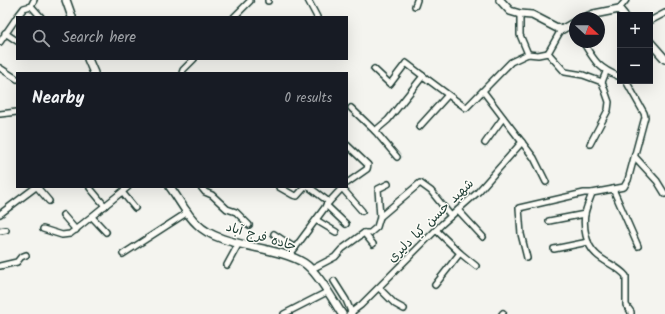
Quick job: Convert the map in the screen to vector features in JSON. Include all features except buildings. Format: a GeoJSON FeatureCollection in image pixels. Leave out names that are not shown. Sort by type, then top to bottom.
{"type":"FeatureCollection","features":[{"type":"Feature","properties":{"kind":"street"},"geometry":{"type":"LineString","coordinates":[[18,16],[24,8],[31,6],[34,0]]}},
{"type":"Feature","properties":{"kind":"street"},"geometry":{"type":"LineString","coordinates":[[66,0],[72,16]]}},
{"type":"Feature","properties":{"kind":"street"},"geometry":{"type":"LineString","coordinates":[[308,0],[316,16]]}},
{"type":"Feature","properties":{"kind":"street"},"geometry":{"type":"LineString","coordinates":[[415,6],[417,0]]}},
{"type":"Feature","properties":{"kind":"street"},"geometry":{"type":"LineString","coordinates":[[500,0],[510,11],[532,15],[561,30]]}},
{"type":"Feature","properties":{"kind":"street"},"geometry":{"type":"LineString","coordinates":[[604,12],[619,9],[626,0]]}},
{"type":"Feature","properties":{"kind":"street"},"geometry":{"type":"LineString","coordinates":[[235,16],[250,1]]}},
{"type":"Feature","properties":{"kind":"street"},"geometry":{"type":"LineString","coordinates":[[31,6],[40,16]]}},
{"type":"Feature","properties":{"kind":"street"},"geometry":{"type":"LineString","coordinates":[[653,19],[665,13]]}},
{"type":"Feature","properties":{"kind":"street"},"geometry":{"type":"LineString","coordinates":[[520,14],[520,35],[528,54]]}},
{"type":"Feature","properties":{"kind":"street"},"geometry":{"type":"LineString","coordinates":[[0,42],[16,18]]}},
{"type":"Feature","properties":{"kind":"street"},"geometry":{"type":"LineString","coordinates":[[374,69],[390,84],[406,64],[466,108],[511,62],[528,54],[538,55],[548,53],[561,30],[569,27]]}},
{"type":"Feature","properties":{"kind":"street"},"geometry":{"type":"LineString","coordinates":[[6,33],[16,40]]}},
{"type":"Feature","properties":{"kind":"street"},"geometry":{"type":"LineString","coordinates":[[653,45],[665,59]]}},
{"type":"Feature","properties":{"kind":"street"},"geometry":{"type":"LineString","coordinates":[[587,48],[596,63],[606,72],[617,76]]}},
{"type":"Feature","properties":{"kind":"street"},"geometry":{"type":"LineString","coordinates":[[548,53],[565,72],[583,75],[602,82]]}},
{"type":"Feature","properties":{"kind":"street"},"geometry":{"type":"LineString","coordinates":[[88,60],[94,72]]}},
{"type":"Feature","properties":{"kind":"street"},"geometry":{"type":"LineString","coordinates":[[182,72],[182,70],[193,60]]}},
{"type":"Feature","properties":{"kind":"street"},"geometry":{"type":"LineString","coordinates":[[0,68],[16,78]]}},
{"type":"Feature","properties":{"kind":"street"},"geometry":{"type":"LineString","coordinates":[[590,144],[608,110],[609,102],[602,82],[606,72]]}},
{"type":"Feature","properties":{"kind":"street"},"geometry":{"type":"LineString","coordinates":[[375,131],[388,120],[423,76]]}},
{"type":"Feature","properties":{"kind":"street"},"geometry":{"type":"LineString","coordinates":[[527,258],[521,234],[519,208],[584,193],[624,187],[628,180],[635,157],[645,117],[628,84]]}},
{"type":"Feature","properties":{"kind":"street"},"geometry":{"type":"LineString","coordinates":[[483,91],[534,158],[546,182]]}},
{"type":"Feature","properties":{"kind":"street"},"geometry":{"type":"LineString","coordinates":[[419,127],[448,95]]}},
{"type":"Feature","properties":{"kind":"street"},"geometry":{"type":"LineString","coordinates":[[351,108],[375,131],[397,157]]}},
{"type":"Feature","properties":{"kind":"street"},"geometry":{"type":"LineString","coordinates":[[0,114],[16,112]]}},
{"type":"Feature","properties":{"kind":"street"},"geometry":{"type":"LineString","coordinates":[[485,143],[503,118]]}},
{"type":"Feature","properties":{"kind":"street","name":"شهید حسن کیا دلیری"},"geometry":{"type":"LineString","coordinates":[[350,314],[380,288],[395,270],[478,192],[522,142]]}},
{"type":"Feature","properties":{"kind":"street"},"geometry":{"type":"LineString","coordinates":[[348,146],[368,165],[367,169],[348,182]]}},
{"type":"Feature","properties":{"kind":"street"},"geometry":{"type":"LineString","coordinates":[[635,157],[657,181],[665,194]]}},
{"type":"Feature","properties":{"kind":"street"},"geometry":{"type":"LineString","coordinates":[[380,217],[420,182],[430,191],[451,216]]}},
{"type":"Feature","properties":{"kind":"street"},"geometry":{"type":"LineString","coordinates":[[312,269],[335,256],[364,233],[370,233],[377,227],[380,217],[378,189],[388,184]]}},
{"type":"Feature","properties":{"kind":"street"},"geometry":{"type":"LineString","coordinates":[[0,214],[35,188]]}},
{"type":"Feature","properties":{"kind":"street"},"geometry":{"type":"LineString","coordinates":[[37,188],[49,201]]}},
{"type":"Feature","properties":{"kind":"street"},"geometry":{"type":"LineString","coordinates":[[90,188],[105,206]]}},
{"type":"Feature","properties":{"kind":"street"},"geometry":{"type":"LineString","coordinates":[[43,229],[62,235],[70,234],[126,188]]}},
{"type":"Feature","properties":{"kind":"street","name":"جاده فرج آباد"},"geometry":{"type":"LineString","coordinates":[[171,188],[197,224],[214,236],[289,256],[304,263],[312,269],[342,314]]}},
{"type":"Feature","properties":{"kind":"street"},"geometry":{"type":"LineString","coordinates":[[202,188],[227,209],[236,212],[249,225]]}},
{"type":"Feature","properties":{"kind":"street"},"geometry":{"type":"LineString","coordinates":[[281,188],[297,196],[303,188]]}},
{"type":"Feature","properties":{"kind":"street"},"geometry":{"type":"LineString","coordinates":[[310,188],[328,204],[346,224]]}},
{"type":"Feature","properties":{"kind":"street"},"geometry":{"type":"LineString","coordinates":[[289,256],[328,204],[343,188],[362,211]]}},
{"type":"Feature","properties":{"kind":"street"},"geometry":{"type":"LineString","coordinates":[[613,189],[638,246]]}},
{"type":"Feature","properties":{"kind":"street"},"geometry":{"type":"LineString","coordinates":[[122,192],[135,208]]}},
{"type":"Feature","properties":{"kind":"street"},"geometry":{"type":"LineString","coordinates":[[592,193],[585,214],[584,229],[588,242],[596,254],[622,271],[626,276],[626,305],[631,314]]}},
{"type":"Feature","properties":{"kind":"street"},"geometry":{"type":"LineString","coordinates":[[458,210],[482,236]]}},
{"type":"Feature","properties":{"kind":"street"},"geometry":{"type":"LineString","coordinates":[[123,254],[188,212]]}},
{"type":"Feature","properties":{"kind":"street"},"geometry":{"type":"LineString","coordinates":[[549,221],[585,214]]}},
{"type":"Feature","properties":{"kind":"street"},"geometry":{"type":"LineString","coordinates":[[63,215],[76,230]]}},
{"type":"Feature","properties":{"kind":"street"},"geometry":{"type":"LineString","coordinates":[[92,217],[106,232]]}},
{"type":"Feature","properties":{"kind":"street"},"geometry":{"type":"LineString","coordinates":[[316,220],[336,232]]}},
{"type":"Feature","properties":{"kind":"street"},"geometry":{"type":"LineString","coordinates":[[0,232],[6,230]]}},
{"type":"Feature","properties":{"kind":"street"},"geometry":{"type":"LineString","coordinates":[[436,230],[476,266]]}},
{"type":"Feature","properties":{"kind":"street"},"geometry":{"type":"LineString","coordinates":[[364,233],[373,244]]}},
{"type":"Feature","properties":{"kind":"street"},"geometry":{"type":"LineString","coordinates":[[274,234],[295,248]]}},
{"type":"Feature","properties":{"kind":"street"},"geometry":{"type":"LineString","coordinates":[[554,249],[588,242]]}},
{"type":"Feature","properties":{"kind":"street"},"geometry":{"type":"LineString","coordinates":[[227,265],[239,243]]}},
{"type":"Feature","properties":{"kind":"street"},"geometry":{"type":"LineString","coordinates":[[435,285],[460,253]]}},
{"type":"Feature","properties":{"kind":"street"},"geometry":{"type":"LineString","coordinates":[[0,266],[17,262],[21,257],[26,255]]}},
{"type":"Feature","properties":{"kind":"street"},"geometry":{"type":"LineString","coordinates":[[334,281],[346,300],[350,314]]}},
{"type":"Feature","properties":{"kind":"street"},"geometry":{"type":"LineString","coordinates":[[380,288],[395,304],[404,309]]}},
{"type":"Feature","properties":{"kind":"street"},"geometry":{"type":"LineString","coordinates":[[284,314],[327,292]]}}]}
